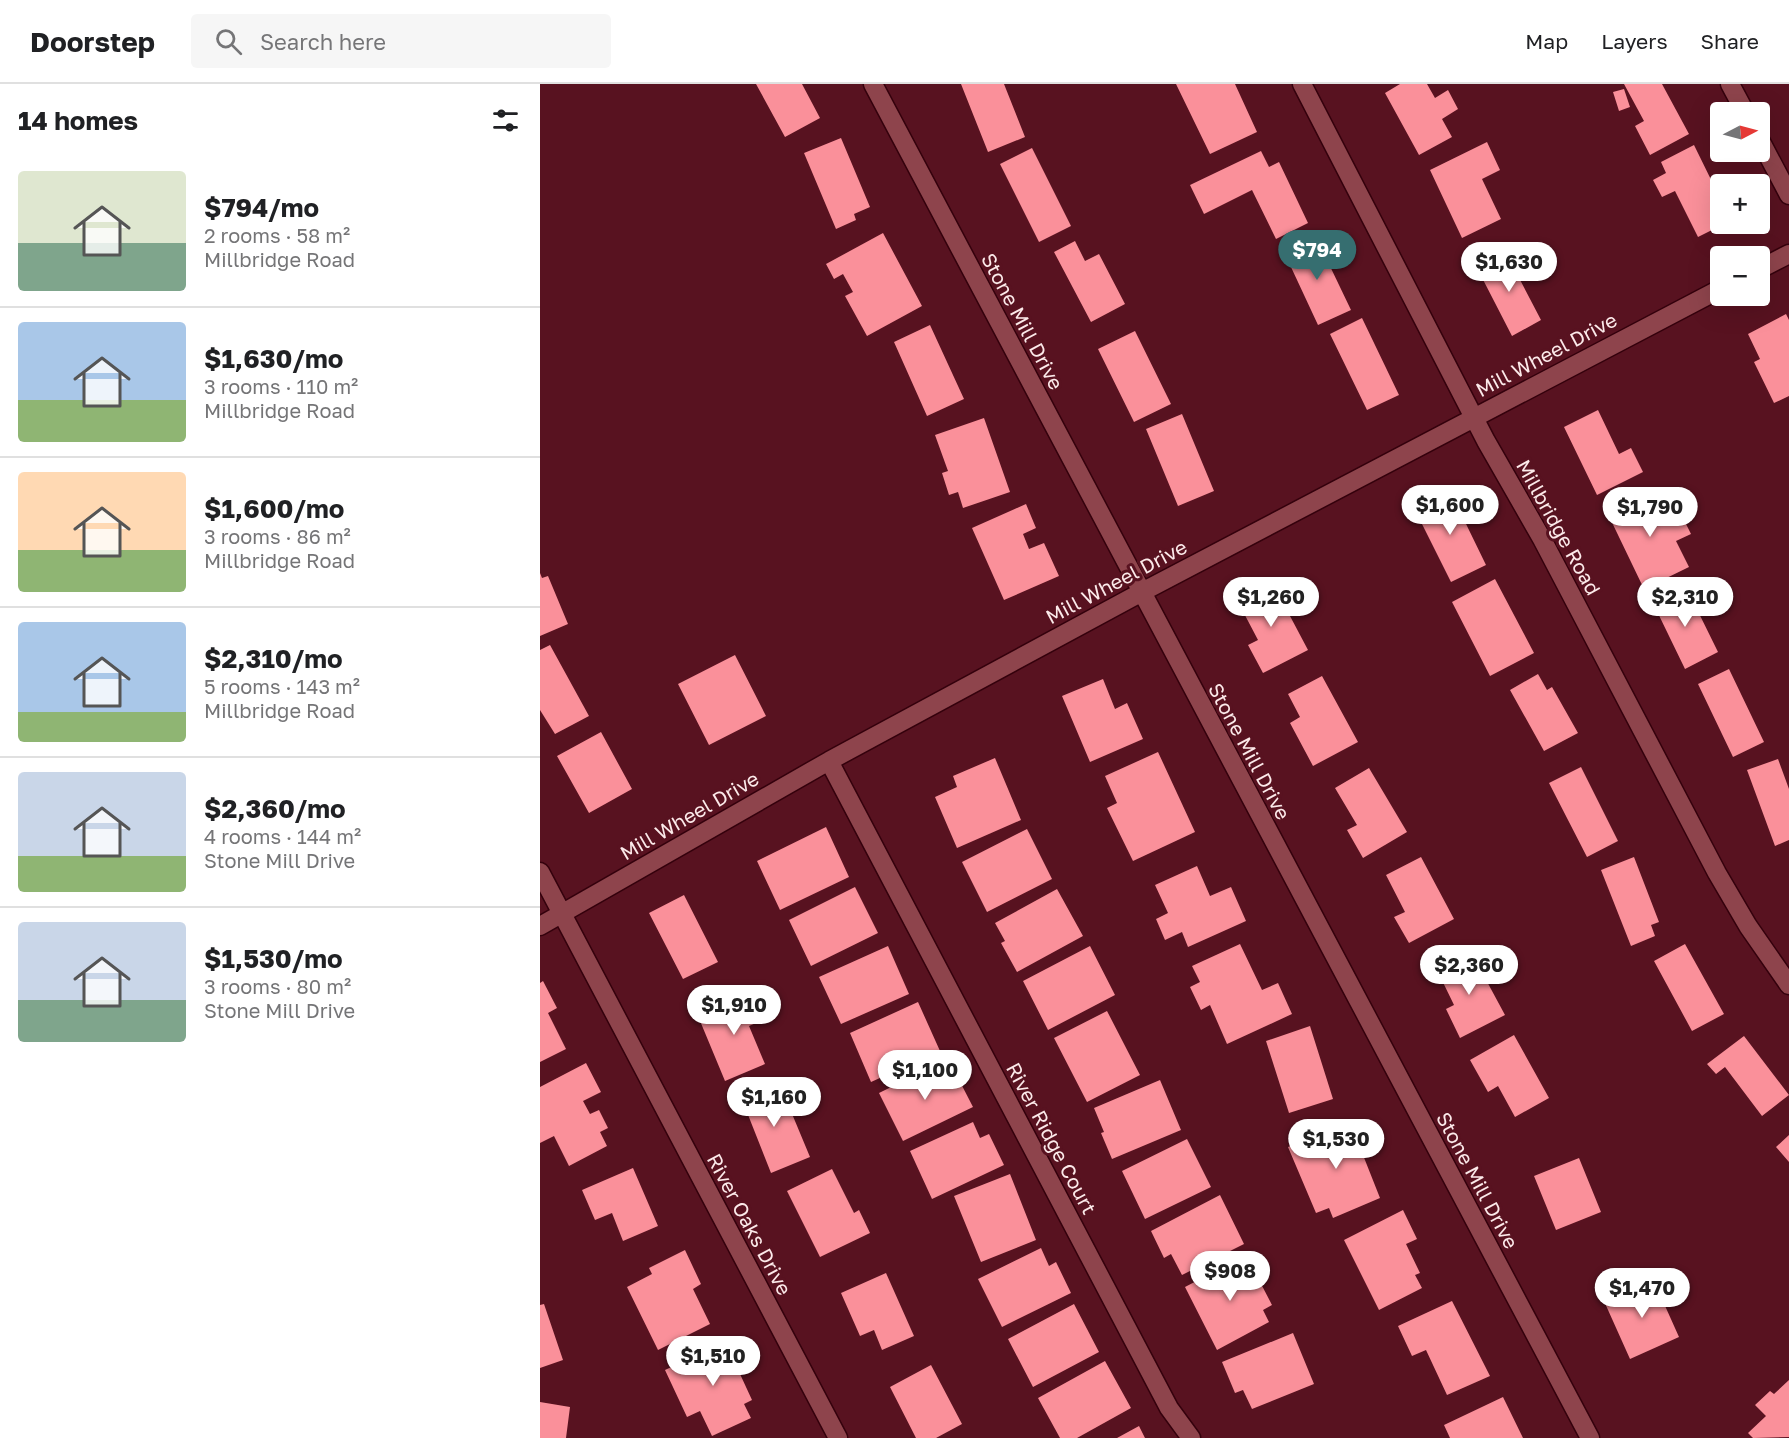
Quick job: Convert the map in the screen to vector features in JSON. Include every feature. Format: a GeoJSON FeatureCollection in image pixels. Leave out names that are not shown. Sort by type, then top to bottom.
{"type":"FeatureCollection","features":[{"type":"Feature","properties":{"kind":"street","name":"Stone Mill Drive"},"geometry":{"type":"LineString","coordinates":[[873,84],[1590,1438]]}},
{"type":"Feature","properties":{"kind":"street","name":"Millbridge Road"},"geometry":{"type":"LineString","coordinates":[[1302,84],[1474,418],[1542,539],[1717,873],[1748,926],[1789,985]]}},
{"type":"Feature","properties":{"kind":"street"},"geometry":{"type":"LineString","coordinates":[[1730,84],[1740,102]]}},
{"type":"Feature","properties":{"kind":"street"},"geometry":{"type":"LineString","coordinates":[[1770,159],[1789,195]]}},
{"type":"Feature","properties":{"kind":"street"},"geometry":{"type":"LineString","coordinates":[[1770,264],[1789,254]]}},
{"type":"Feature","properties":{"kind":"street","name":"Mill Wheel Drive"},"geometry":{"type":"LineString","coordinates":[[540,926],[829,761],[1142,592],[1710,294]]}},
{"type":"Feature","properties":{"kind":"street","name":"River Ridge Court"},"geometry":{"type":"LineString","coordinates":[[829,761],[1169,1408],[1191,1438]]}},
{"type":"Feature","properties":{"kind":"street","name":"River Oaks Drive"},"geometry":{"type":"LineString","coordinates":[[540,872],[838,1438]]}},
{"type":"Feature","properties":{"kind":"building"},"geometry":{"type":"Polygon","coordinates":[[[756,84],[802,84],[820,118],[785,137],[756,84]]]}},
{"type":"Feature","properties":{"kind":"building"},"geometry":{"type":"Polygon","coordinates":[[[961,84],[1004,84],[1025,137],[988,152],[961,84]]]}},
{"type":"Feature","properties":{"kind":"building"},"geometry":{"type":"Polygon","coordinates":[[[1176,84],[1235,84],[1257,132],[1210,154],[1176,84]]]}},
{"type":"Feature","properties":{"kind":"building"},"geometry":{"type":"Polygon","coordinates":[[[1400,84],[1427,84],[1435,98],[1448,90],[1458,109],[1442,119],[1452,137],[1419,155],[1385,93],[1400,84]]]}},
{"type":"Feature","properties":{"kind":"building"},"geometry":{"type":"Polygon","coordinates":[[[1624,84],[1662,84],[1689,134],[1650,155],[1635,126],[1644,121],[1624,84]]]}},
{"type":"Feature","properties":{"kind":"building"},"geometry":{"type":"Polygon","coordinates":[[[1624,89],[1630,107],[1619,111],[1613,92],[1624,89]]]}},
{"type":"Feature","properties":{"kind":"building"},"geometry":{"type":"Polygon","coordinates":[[[841,138],[870,207],[854,214],[856,220],[836,229],[804,153],[841,138]]]}},
{"type":"Feature","properties":{"kind":"building"},"geometry":{"type":"Polygon","coordinates":[[[1487,142],[1500,170],[1482,179],[1501,219],[1462,238],[1430,170],[1487,142]]]}},
{"type":"Feature","properties":{"kind":"building"},"geometry":{"type":"Polygon","coordinates":[[[1694,145],[1710,178],[1710,231],[1698,237],[1675,191],[1662,197],[1653,180],[1666,173],[1661,162],[1694,145]]]}},
{"type":"Feature","properties":{"kind":"building"},"geometry":{"type":"Polygon","coordinates":[[[1032,148],[1071,226],[1039,242],[1000,164],[1032,148]]]}},
{"type":"Feature","properties":{"kind":"building"},"geometry":{"type":"Polygon","coordinates":[[[1261,151],[1269,167],[1279,162],[1308,223],[1276,239],[1252,190],[1204,214],[1190,185],[1261,151]]]}},
{"type":"Feature","properties":{"kind":"building"},"geometry":{"type":"Polygon","coordinates":[[[883,233],[922,306],[867,336],[845,296],[853,292],[843,274],[834,279],[826,264],[883,233]]]}},
{"type":"Feature","properties":{"kind":"building"},"geometry":{"type":"Polygon","coordinates":[[[1316,237],[1351,310],[1318,325],[1284,252],[1316,237]]]}},
{"type":"Feature","properties":{"kind":"building"},"geometry":{"type":"Polygon","coordinates":[[[1075,241],[1085,261],[1099,254],[1125,304],[1091,322],[1054,252],[1075,241]]]}},
{"type":"Feature","properties":{"kind":"building"},"geometry":{"type":"Polygon","coordinates":[[[1505,251],[1541,320],[1512,336],[1476,266],[1505,251]]]}},
{"type":"Feature","properties":{"kind":"building"},"geometry":{"type":"Polygon","coordinates":[[[1786,314],[1789,320],[1789,396],[1774,403],[1754,362],[1760,359],[1748,334],[1786,314]]]}},
{"type":"Feature","properties":{"kind":"building"},"geometry":{"type":"Polygon","coordinates":[[[1362,318],[1399,395],[1367,410],[1330,334],[1362,318]]]}},
{"type":"Feature","properties":{"kind":"building"},"geometry":{"type":"Polygon","coordinates":[[[930,325],[964,399],[927,416],[894,342],[930,325]]]}},
{"type":"Feature","properties":{"kind":"building"},"geometry":{"type":"Polygon","coordinates":[[[1135,331],[1171,404],[1134,422],[1098,349],[1135,331]]]}},
{"type":"Feature","properties":{"kind":"building"},"geometry":{"type":"Polygon","coordinates":[[[1598,410],[1619,454],[1631,448],[1643,472],[1597,495],[1564,427],[1598,410]]]}},
{"type":"Feature","properties":{"kind":"building"},"geometry":{"type":"Polygon","coordinates":[[[1182,414],[1214,491],[1178,506],[1146,429],[1182,414]]]}},
{"type":"Feature","properties":{"kind":"building"},"geometry":{"type":"Polygon","coordinates":[[[984,418],[1010,492],[963,508],[958,492],[949,495],[942,473],[948,471],[935,435],[984,418]]]}},
{"type":"Feature","properties":{"kind":"building"},"geometry":{"type":"Polygon","coordinates":[[[1650,489],[1662,515],[1678,508],[1691,534],[1676,541],[1689,567],[1644,589],[1606,510],[1650,489]]]}},
{"type":"Feature","properties":{"kind":"building"},"geometry":{"type":"Polygon","coordinates":[[[1450,491],[1486,565],[1451,582],[1414,508],[1450,491]]]}},
{"type":"Feature","properties":{"kind":"building"},"geometry":{"type":"Polygon","coordinates":[[[1026,504],[1036,528],[1023,534],[1029,549],[1044,543],[1059,576],[1004,600],[972,528],[1026,504]]]}},
{"type":"Feature","properties":{"kind":"building"},"geometry":{"type":"Polygon","coordinates":[[[540,573],[542,578],[548,576],[568,624],[540,636],[540,573]]]}},
{"type":"Feature","properties":{"kind":"building"},"geometry":{"type":"Polygon","coordinates":[[[1495,579],[1534,653],[1490,676],[1452,602],[1495,579]]]}},
{"type":"Feature","properties":{"kind":"building"},"geometry":{"type":"Polygon","coordinates":[[[1272,582],[1308,650],[1263,673],[1248,645],[1258,640],[1237,600],[1272,582]]]}},
{"type":"Feature","properties":{"kind":"building"},"geometry":{"type":"Polygon","coordinates":[[[1686,587],[1718,652],[1685,669],[1653,603],[1686,587]]]}},
{"type":"Feature","properties":{"kind":"building"},"geometry":{"type":"Polygon","coordinates":[[[550,645],[589,716],[555,734],[540,710],[540,650],[550,645]]]}},
{"type":"Feature","properties":{"kind":"building"},"geometry":{"type":"Polygon","coordinates":[[[735,655],[766,716],[709,745],[678,684],[735,655]]]}},
{"type":"Feature","properties":{"kind":"building"},"geometry":{"type":"Polygon","coordinates":[[[1729,669],[1764,742],[1733,757],[1698,684],[1729,669]]]}},
{"type":"Feature","properties":{"kind":"building"},"geometry":{"type":"Polygon","coordinates":[[[1538,674],[1547,690],[1552,687],[1578,733],[1544,751],[1510,690],[1538,674]]]}},
{"type":"Feature","properties":{"kind":"building"},"geometry":{"type":"Polygon","coordinates":[[[1322,676],[1358,742],[1313,766],[1290,723],[1300,717],[1288,694],[1322,676]]]}},
{"type":"Feature","properties":{"kind":"building"},"geometry":{"type":"Polygon","coordinates":[[[1103,679],[1115,709],[1127,703],[1143,739],[1090,762],[1062,696],[1103,679]]]}},
{"type":"Feature","properties":{"kind":"building"},"geometry":{"type":"Polygon","coordinates":[[[601,732],[632,789],[589,813],[557,756],[601,732]]]}},
{"type":"Feature","properties":{"kind":"building"},"geometry":{"type":"Polygon","coordinates":[[[1158,752],[1195,832],[1133,861],[1107,808],[1117,803],[1105,776],[1158,752]]]}},
{"type":"Feature","properties":{"kind":"building"},"geometry":{"type":"Polygon","coordinates":[[[995,758],[1021,820],[957,848],[935,797],[957,787],[953,776],[995,758]]]}},
{"type":"Feature","properties":{"kind":"building"},"geometry":{"type":"Polygon","coordinates":[[[1778,759],[1789,789],[1789,840],[1775,846],[1747,770],[1778,759]]]}},
{"type":"Feature","properties":{"kind":"building"},"geometry":{"type":"Polygon","coordinates":[[[1581,767],[1618,841],[1587,857],[1549,783],[1581,767]]]}},
{"type":"Feature","properties":{"kind":"building"},"geometry":{"type":"Polygon","coordinates":[[[1369,768],[1407,832],[1363,858],[1347,830],[1357,825],[1335,788],[1369,768]]]}},
{"type":"Feature","properties":{"kind":"building"},"geometry":{"type":"Polygon","coordinates":[[[826,827],[849,877],[780,910],[757,861],[826,827]]]}},
{"type":"Feature","properties":{"kind":"building"},"geometry":{"type":"Polygon","coordinates":[[[1027,829],[1052,879],[987,912],[962,862],[1027,829]]]}},
{"type":"Feature","properties":{"kind":"building"},"geometry":{"type":"Polygon","coordinates":[[[1421,857],[1454,919],[1409,943],[1394,917],[1405,912],[1386,875],[1421,857]]]}},
{"type":"Feature","properties":{"kind":"building"},"geometry":{"type":"Polygon","coordinates":[[[1634,857],[1659,922],[1651,925],[1655,936],[1631,946],[1601,870],[1634,857]]]}},
{"type":"Feature","properties":{"kind":"building"},"geometry":{"type":"Polygon","coordinates":[[[1197,866],[1210,896],[1231,887],[1246,921],[1188,947],[1182,932],[1165,940],[1156,919],[1168,913],[1155,885],[1197,866]]]}},
{"type":"Feature","properties":{"kind":"building"},"geometry":{"type":"Polygon","coordinates":[[[855,887],[878,933],[811,966],[789,920],[855,887]]]}},
{"type":"Feature","properties":{"kind":"building"},"geometry":{"type":"Polygon","coordinates":[[[1057,889],[1083,936],[1017,972],[1001,943],[1005,941],[995,923],[1057,889]]]}},
{"type":"Feature","properties":{"kind":"building"},"geometry":{"type":"Polygon","coordinates":[[[684,895],[718,962],[683,979],[649,913],[684,895]]]}},
{"type":"Feature","properties":{"kind":"building"},"geometry":{"type":"Polygon","coordinates":[[[1240,944],[1262,990],[1278,983],[1292,1014],[1227,1044],[1210,1005],[1201,1010],[1190,987],[1200,982],[1192,966],[1240,944]]]}},
{"type":"Feature","properties":{"kind":"building"},"geometry":{"type":"Polygon","coordinates":[[[1685,944],[1724,1014],[1692,1031],[1654,961],[1685,944]]]}},
{"type":"Feature","properties":{"kind":"building"},"geometry":{"type":"Polygon","coordinates":[[[888,946],[909,994],[841,1024],[819,977],[888,946]]]}},
{"type":"Feature","properties":{"kind":"building"},"geometry":{"type":"Polygon","coordinates":[[[1090,946],[1115,995],[1048,1030],[1023,981],[1090,946]]]}},
{"type":"Feature","properties":{"kind":"building"},"geometry":{"type":"Polygon","coordinates":[[[1471,952],[1505,1015],[1460,1038],[1446,1009],[1454,1005],[1437,970],[1471,952]]]}},
{"type":"Feature","properties":{"kind":"building"},"geometry":{"type":"Polygon","coordinates":[[[543,981],[557,1008],[548,1013],[566,1049],[540,1062],[540,983],[543,981]]]}},
{"type":"Feature","properties":{"kind":"building"},"geometry":{"type":"Polygon","coordinates":[[[751,993],[763,1020],[749,1026],[765,1064],[725,1081],[698,1016],[751,993]]]}},
{"type":"Feature","properties":{"kind":"building"},"geometry":{"type":"Polygon","coordinates":[[[918,1002],[940,1051],[871,1082],[850,1033],[918,1002]]]}},
{"type":"Feature","properties":{"kind":"building"},"geometry":{"type":"Polygon","coordinates":[[[1107,1011],[1140,1075],[1087,1102],[1054,1038],[1107,1011]]]}},
{"type":"Feature","properties":{"kind":"building"},"geometry":{"type":"Polygon","coordinates":[[[1310,1026],[1333,1099],[1289,1113],[1266,1041],[1310,1026]]]}},
{"type":"Feature","properties":{"kind":"building"},"geometry":{"type":"Polygon","coordinates":[[[1514,1035],[1549,1098],[1515,1117],[1498,1086],[1488,1092],[1470,1060],[1514,1035]]]}},
{"type":"Feature","properties":{"kind":"building"},"geometry":{"type":"Polygon","coordinates":[[[1744,1036],[1789,1095],[1762,1116],[1725,1067],[1716,1074],[1707,1064],[1744,1036]]]}},
{"type":"Feature","properties":{"kind":"building"},"geometry":{"type":"Polygon","coordinates":[[[942,1062],[950,1079],[957,1076],[973,1107],[903,1141],[879,1093],[942,1062]]]}},
{"type":"Feature","properties":{"kind":"building"},"geometry":{"type":"Polygon","coordinates":[[[586,1063],[601,1092],[583,1101],[590,1114],[599,1110],[608,1128],[600,1132],[607,1146],[569,1166],[554,1136],[540,1143],[540,1087],[586,1063]]]}},
{"type":"Feature","properties":{"kind":"building"},"geometry":{"type":"Polygon","coordinates":[[[1160,1080],[1181,1130],[1112,1159],[1094,1108],[1160,1080]]]}},
{"type":"Feature","properties":{"kind":"building"},"geometry":{"type":"Polygon","coordinates":[[[764,1082],[772,1102],[785,1097],[810,1157],[771,1173],[739,1092],[764,1082]]]}},
{"type":"Feature","properties":{"kind":"building"},"geometry":{"type":"Polygon","coordinates":[[[1355,1119],[1367,1147],[1361,1150],[1380,1198],[1333,1218],[1329,1208],[1316,1213],[1288,1147],[1355,1119]]]}},
{"type":"Feature","properties":{"kind":"building"},"geometry":{"type":"Polygon","coordinates":[[[973,1122],[980,1138],[989,1134],[1004,1165],[932,1199],[910,1151],[973,1122]]]}},
{"type":"Feature","properties":{"kind":"building"},"geometry":{"type":"Polygon","coordinates":[[[1789,1135],[1789,1162],[1776,1147],[1789,1135]]]}},
{"type":"Feature","properties":{"kind":"building"},"geometry":{"type":"Polygon","coordinates":[[[1187,1139],[1211,1187],[1145,1219],[1122,1171],[1187,1139]]]}},
{"type":"Feature","properties":{"kind":"building"},"geometry":{"type":"Polygon","coordinates":[[[1579,1158],[1601,1212],[1556,1230],[1534,1176],[1579,1158]]]}},
{"type":"Feature","properties":{"kind":"building"},"geometry":{"type":"Polygon","coordinates":[[[633,1168],[658,1226],[623,1241],[612,1213],[595,1220],[582,1190],[633,1168]]]}},
{"type":"Feature","properties":{"kind":"building"},"geometry":{"type":"Polygon","coordinates":[[[832,1169],[854,1213],[859,1210],[870,1233],[820,1257],[787,1191],[832,1169]]]}},
{"type":"Feature","properties":{"kind":"building"},"geometry":{"type":"Polygon","coordinates":[[[1010,1174],[1036,1240],[981,1262],[954,1196],[1010,1174]]]}},
{"type":"Feature","properties":{"kind":"building"},"geometry":{"type":"Polygon","coordinates":[[[1220,1195],[1244,1244],[1182,1275],[1171,1254],[1164,1258],[1151,1231],[1220,1195]]]}},
{"type":"Feature","properties":{"kind":"building"},"geometry":{"type":"Polygon","coordinates":[[[1403,1210],[1417,1239],[1406,1244],[1420,1273],[1415,1275],[1422,1288],[1379,1310],[1344,1240],[1403,1210]]]}},
{"type":"Feature","properties":{"kind":"building"},"geometry":{"type":"Polygon","coordinates":[[[1041,1248],[1049,1266],[1056,1262],[1071,1293],[1002,1327],[978,1279],[1041,1248]]]}},
{"type":"Feature","properties":{"kind":"building"},"geometry":{"type":"Polygon","coordinates":[[[685,1250],[701,1284],[693,1289],[710,1324],[658,1350],[627,1287],[652,1274],[649,1268],[685,1250]]]}},
{"type":"Feature","properties":{"kind":"building"},"geometry":{"type":"Polygon","coordinates":[[[1246,1255],[1272,1305],[1263,1310],[1269,1322],[1217,1350],[1185,1287],[1246,1255]]]}},
{"type":"Feature","properties":{"kind":"building"},"geometry":{"type":"Polygon","coordinates":[[[886,1273],[914,1336],[882,1350],[874,1330],[860,1336],[841,1293],[886,1273]]]}},
{"type":"Feature","properties":{"kind":"building"},"geometry":{"type":"Polygon","coordinates":[[[1653,1279],[1679,1337],[1630,1359],[1604,1301],[1653,1279]]]}},
{"type":"Feature","properties":{"kind":"building"},"geometry":{"type":"Polygon","coordinates":[[[1452,1301],[1490,1376],[1447,1395],[1426,1350],[1412,1356],[1398,1326],[1452,1301]]]}},
{"type":"Feature","properties":{"kind":"building"},"geometry":{"type":"Polygon","coordinates":[[[544,1304],[563,1360],[540,1368],[540,1305],[544,1304]]]}},
{"type":"Feature","properties":{"kind":"building"},"geometry":{"type":"Polygon","coordinates":[[[1074,1304],[1099,1352],[1033,1387],[1008,1339],[1074,1304]]]}},
{"type":"Feature","properties":{"kind":"building"},"geometry":{"type":"Polygon","coordinates":[[[1293,1333],[1314,1384],[1252,1409],[1243,1390],[1235,1393],[1222,1362],[1293,1333]]]}},
{"type":"Feature","properties":{"kind":"building"},"geometry":{"type":"Polygon","coordinates":[[[731,1339],[747,1371],[740,1374],[752,1400],[744,1404],[751,1418],[712,1436],[700,1411],[687,1417],[665,1370],[731,1339]]]}},
{"type":"Feature","properties":{"kind":"building"},"geometry":{"type":"Polygon","coordinates":[[[1105,1361],[1131,1408],[1077,1438],[1060,1438],[1038,1398],[1105,1361]]]}},
{"type":"Feature","properties":{"kind":"building"},"geometry":{"type":"Polygon","coordinates":[[[931,1365],[962,1424],[936,1438],[916,1438],[890,1387],[931,1365]]]}},
{"type":"Feature","properties":{"kind":"building"},"geometry":{"type":"Polygon","coordinates":[[[1789,1380],[1789,1437],[1753,1438],[1748,1433],[1766,1416],[1755,1405],[1770,1391],[1774,1394],[1789,1380]]]}},
{"type":"Feature","properties":{"kind":"building"},"geometry":{"type":"Polygon","coordinates":[[[1503,1397],[1523,1438],[1450,1438],[1444,1425],[1503,1397]]]}},
{"type":"Feature","properties":{"kind":"building"},"geometry":{"type":"Polygon","coordinates":[[[540,1402],[570,1407],[566,1438],[540,1438],[540,1402]]]}},
{"type":"Feature","properties":{"kind":"building"},"geometry":{"type":"Polygon","coordinates":[[[1139,1426],[1145,1438],[1117,1438],[1139,1426]]]}}]}
